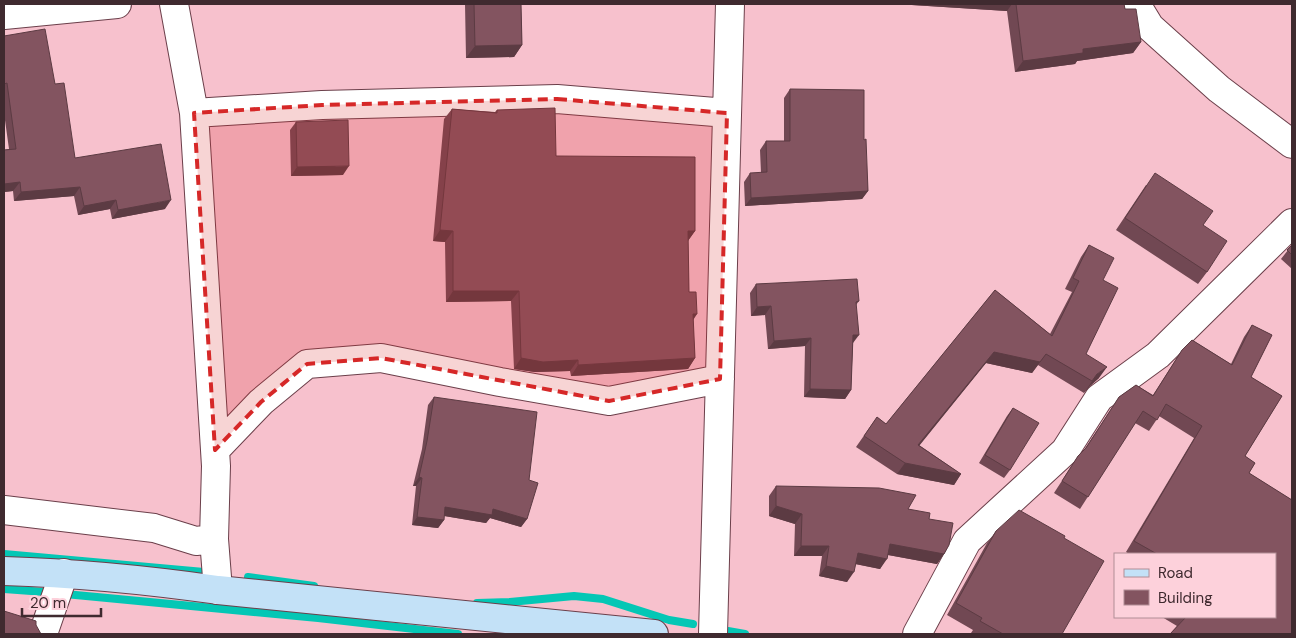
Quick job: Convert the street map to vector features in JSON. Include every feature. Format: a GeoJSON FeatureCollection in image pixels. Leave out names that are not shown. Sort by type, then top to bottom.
{"type":"FeatureCollection","features":[{"type":"Feature","properties":{"kind":"street"},"geometry":{"type":"LineString","coordinates":[[4,15],[117,4]]}},
{"type":"Feature","properties":{"kind":"street"},"geometry":{"type":"LineString","coordinates":[[174,4],[194,113],[216,466],[214,539],[218,590]]}},
{"type":"Feature","properties":{"kind":"street"},"geometry":{"type":"LineString","coordinates":[[713,634],[730,4]]}},
{"type":"Feature","properties":{"kind":"street"},"geometry":{"type":"LineString","coordinates":[[1136,4],[1150,27],[1219,89],[1292,144]]}},
{"type":"Feature","properties":{"kind":"street"},"geometry":{"type":"LineString","coordinates":[[194,113],[322,105],[557,99],[727,113]]}},
{"type":"Feature","properties":{"kind":"street"},"geometry":{"type":"LineString","coordinates":[[917,634],[967,541],[1065,450],[1099,398],[1158,355],[1292,223]]}},
{"type":"Feature","properties":{"kind":"street"},"geometry":{"type":"LineString","coordinates":[[214,450],[261,402],[307,364],[381,358],[608,401],[720,379]]}},
{"type":"Feature","properties":{"kind":"street"},"geometry":{"type":"LineString","coordinates":[[4,510],[154,528],[196,541],[214,539]]}},
{"type":"Feature","properties":{"kind":"street"},"geometry":{"type":"LineString","coordinates":[[4,571],[64,573],[164,582],[218,590],[654,634]]}},
{"type":"Feature","properties":{"kind":"street"},"geometry":{"type":"LineString","coordinates":[[43,634],[64,573]]}},
{"type":"Feature","properties":{"kind":"highlighted area"},"geometry":{"type":"Polygon","coordinates":[[[557,99],[727,113],[720,379],[609,401],[381,358],[307,364],[261,402],[215,450],[194,113],[322,105],[557,99]]]}},
{"type":"Feature","properties":{"kind":"building"},"geometry":{"type":"Polygon","coordinates":[[[474,4],[521,4],[522,45],[475,46],[474,4]]]}},
{"type":"Feature","properties":{"kind":"building"},"geometry":{"type":"Polygon","coordinates":[[[1016,4],[1124,4],[1125,9],[1136,9],[1141,42],[1083,49],[1083,53],[1023,61],[1016,4]]]}},
{"type":"Feature","properties":{"kind":"building"},"geometry":{"type":"Polygon","coordinates":[[[45,29],[55,84],[64,83],[75,158],[161,144],[171,200],[118,210],[116,200],[84,206],[80,187],[21,192],[20,182],[4,184],[4,150],[16,149],[7,83],[4,84],[4,36],[45,29]]]}},
{"type":"Feature","properties":{"kind":"building"},"geometry":{"type":"Polygon","coordinates":[[[790,89],[864,90],[864,140],[866,139],[868,191],[751,198],[750,173],[767,172],[766,141],[790,141],[790,89]]]}},
{"type":"Feature","properties":{"kind":"building"},"geometry":{"type":"Polygon","coordinates":[[[555,108],[556,156],[695,157],[695,231],[688,231],[689,292],[696,292],[697,314],[693,314],[695,358],[578,365],[578,360],[543,362],[521,358],[519,291],[453,291],[453,231],[440,230],[452,109],[497,113],[497,110],[555,108]]]}},
{"type":"Feature","properties":{"kind":"building"},"geometry":{"type":"Polygon","coordinates":[[[348,120],[349,166],[297,167],[296,122],[348,120]]]}},
{"type":"Feature","properties":{"kind":"building"},"geometry":{"type":"Polygon","coordinates":[[[1155,173],[1213,211],[1203,225],[1227,241],[1207,272],[1125,218],[1155,173]]]}},
{"type":"Feature","properties":{"kind":"building"},"geometry":{"type":"Polygon","coordinates":[[[1089,245],[1114,258],[1103,280],[1118,288],[1086,354],[1107,367],[1097,374],[1092,381],[1046,354],[1040,362],[994,352],[918,445],[961,474],[905,463],[864,436],[877,417],[886,424],[995,290],[1052,336],[1079,281],[1073,278],[1089,245]]]}},
{"type":"Feature","properties":{"kind":"building"},"geometry":{"type":"Polygon","coordinates":[[[1292,245],[1292,255],[1287,250],[1292,245]]]}},
{"type":"Feature","properties":{"kind":"building"},"geometry":{"type":"Polygon","coordinates":[[[857,279],[859,301],[856,302],[859,335],[853,335],[851,390],[810,389],[811,338],[774,341],[771,306],[757,307],[756,284],[857,279]]]}},
{"type":"Feature","properties":{"kind":"building"},"geometry":{"type":"Polygon","coordinates":[[[1252,325],[1272,335],[1251,377],[1282,396],[1245,456],[1255,463],[1249,473],[1292,500],[1292,634],[1170,634],[1185,618],[1276,618],[1276,553],[1155,553],[1134,541],[1202,426],[1166,404],[1157,420],[1143,411],[1088,497],[1062,481],[1119,397],[1136,385],[1153,396],[1182,350],[1192,340],[1232,365],[1252,325]]]}},
{"type":"Feature","properties":{"kind":"building"},"geometry":{"type":"Polygon","coordinates":[[[434,397],[537,412],[529,480],[538,483],[527,519],[493,509],[492,515],[445,507],[444,520],[417,517],[422,478],[419,477],[434,397]]]}},
{"type":"Feature","properties":{"kind":"building"},"geometry":{"type":"Polygon","coordinates":[[[1013,408],[1039,423],[1010,470],[985,455],[1013,408]]]}},
{"type":"Feature","properties":{"kind":"building"},"geometry":{"type":"Polygon","coordinates":[[[776,486],[879,488],[916,495],[908,509],[930,513],[929,519],[953,523],[949,545],[944,554],[890,544],[887,559],[858,553],[854,572],[826,566],[829,546],[801,546],[802,514],[776,506],[776,486]]]}},
{"type":"Feature","properties":{"kind":"building"},"geometry":{"type":"Polygon","coordinates":[[[1019,510],[1104,561],[1062,634],[1003,634],[980,621],[982,618],[956,603],[996,531],[1019,510]]]}},
{"type":"Feature","properties":{"kind":"building"},"geometry":{"type":"Polygon","coordinates":[[[4,611],[36,621],[41,634],[4,634],[4,611]]]}},
{"type":"Feature","properties":{"kind":"waterway"},"geometry":{"type":"LineString","coordinates":[[4,554],[204,572]]}},
{"type":"Feature","properties":{"kind":"waterway"},"geometry":{"type":"LineString","coordinates":[[248,577],[314,586]]}},
{"type":"Feature","properties":{"kind":"waterway"},"geometry":{"type":"LineString","coordinates":[[4,589],[45,592]]}},
{"type":"Feature","properties":{"kind":"waterway"},"geometry":{"type":"LineString","coordinates":[[65,594],[318,618],[458,634]]}},
{"type":"Feature","properties":{"kind":"waterway"},"geometry":{"type":"LineString","coordinates":[[477,603],[574,596],[603,599],[669,620],[693,624]]}},
{"type":"Feature","properties":{"kind":"waterway"},"geometry":{"type":"LineString","coordinates":[[728,631],[745,634]]}}]}
